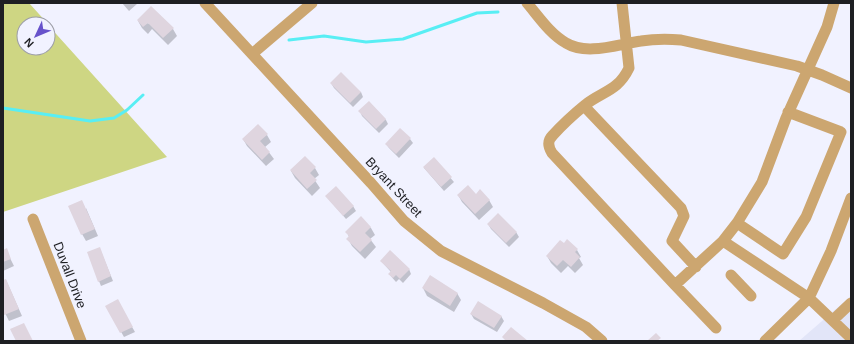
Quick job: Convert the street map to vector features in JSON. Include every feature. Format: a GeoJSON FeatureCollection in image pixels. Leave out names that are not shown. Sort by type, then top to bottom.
{"type":"FeatureCollection","features":[{"type":"Feature","properties":{"kind":"street","name":"Bryant Street"},"geometry":{"type":"LineString","coordinates":[[205,3],[371,183],[404,221],[440,251],[543,303],[586,327],[602,341]]}},
{"type":"Feature","properties":{"kind":"street"},"geometry":{"type":"LineString","coordinates":[[252,54],[312,3]]}},
{"type":"Feature","properties":{"kind":"street"},"geometry":{"type":"LineString","coordinates":[[527,3],[555,35],[565,43],[576,48],[593,48],[665,39],[681,40],[807,70],[851,88]]}},
{"type":"Feature","properties":{"kind":"street"},"geometry":{"type":"LineString","coordinates":[[622,3],[629,68],[620,83],[584,106],[563,124],[549,139],[548,146],[552,153],[716,328]]}},
{"type":"Feature","properties":{"kind":"street"},"geometry":{"type":"LineString","coordinates":[[675,285],[723,241],[737,223],[762,182],[788,112],[827,27],[834,3]]}},
{"type":"Feature","properties":{"kind":"street"},"geometry":{"type":"LineString","coordinates":[[584,106],[681,208],[684,216],[672,241],[696,267]]}},
{"type":"Feature","properties":{"kind":"street"},"geometry":{"type":"LineString","coordinates":[[737,223],[783,254],[806,217],[841,132],[788,112]]}},
{"type":"Feature","properties":{"kind":"street"},"geometry":{"type":"LineString","coordinates":[[765,341],[809,298],[831,251],[851,198]]}},
{"type":"Feature","properties":{"kind":"street","name":"Duvall Drive"},"geometry":{"type":"LineString","coordinates":[[33,219],[81,341]]}},
{"type":"Feature","properties":{"kind":"street"},"geometry":{"type":"LineString","coordinates":[[723,241],[809,298],[851,338]]}},
{"type":"Feature","properties":{"kind":"street"},"geometry":{"type":"LineString","coordinates":[[731,275],[751,296]]}},
{"type":"Feature","properties":{"kind":"street"},"geometry":{"type":"LineString","coordinates":[[833,320],[851,303]]}},
{"type":"Feature","properties":{"kind":"shaded area"},"geometry":{"type":"Polygon","coordinates":[[[851,296],[851,341],[799,341],[851,296]]]}},
{"type":"Feature","properties":{"kind":"green space"},"geometry":{"type":"Polygon","coordinates":[[[3,3],[29,3],[41,16],[16,16],[16,56],[56,56],[56,34],[167,157],[3,212],[3,3]]]}},
{"type":"Feature","properties":{"kind":"building"},"geometry":{"type":"Polygon","coordinates":[[[151,6],[174,28],[163,38],[148,23],[143,27],[137,20],[151,6]]]}},
{"type":"Feature","properties":{"kind":"building"},"geometry":{"type":"Polygon","coordinates":[[[341,72],[361,92],[350,103],[330,83],[341,72]]]}},
{"type":"Feature","properties":{"kind":"building"},"geometry":{"type":"Polygon","coordinates":[[[369,101],[386,119],[376,129],[358,111],[369,101]]]}},
{"type":"Feature","properties":{"kind":"building"},"geometry":{"type":"Polygon","coordinates":[[[258,124],[268,134],[260,141],[270,152],[262,160],[242,139],[258,124]]]}},
{"type":"Feature","properties":{"kind":"building"},"geometry":{"type":"Polygon","coordinates":[[[400,128],[411,138],[396,154],[385,144],[400,128]]]}},
{"type":"Feature","properties":{"kind":"building"},"geometry":{"type":"Polygon","coordinates":[[[305,156],[316,167],[310,173],[317,180],[307,189],[290,170],[305,156]]]}},
{"type":"Feature","properties":{"kind":"building"},"geometry":{"type":"Polygon","coordinates":[[[434,157],[452,177],[441,187],[423,167],[434,157]]]}},
{"type":"Feature","properties":{"kind":"building"},"geometry":{"type":"Polygon","coordinates":[[[468,185],[476,194],[480,189],[490,200],[475,214],[457,195],[468,185]]]}},
{"type":"Feature","properties":{"kind":"building"},"geometry":{"type":"Polygon","coordinates":[[[336,186],[354,206],[343,216],[325,196],[336,186]]]}},
{"type":"Feature","properties":{"kind":"building"},"geometry":{"type":"Polygon","coordinates":[[[82,200],[95,229],[81,235],[68,206],[82,200]]]}},
{"type":"Feature","properties":{"kind":"building"},"geometry":{"type":"Polygon","coordinates":[[[498,213],[517,232],[506,243],[487,224],[498,213]]]}},
{"type":"Feature","properties":{"kind":"building"},"geometry":{"type":"Polygon","coordinates":[[[361,216],[371,227],[365,233],[372,240],[360,252],[346,239],[349,236],[345,232],[361,216]]]}},
{"type":"Feature","properties":{"kind":"building"},"geometry":{"type":"Polygon","coordinates":[[[567,239],[578,249],[575,252],[580,257],[571,267],[563,260],[557,266],[546,256],[560,240],[564,243],[567,239]]]}},
{"type":"Feature","properties":{"kind":"building"},"geometry":{"type":"Polygon","coordinates":[[[100,247],[111,276],[98,282],[87,252],[100,247]]]}},
{"type":"Feature","properties":{"kind":"building"},"geometry":{"type":"Polygon","coordinates":[[[7,248],[11,259],[3,262],[3,250],[7,248]]]}},
{"type":"Feature","properties":{"kind":"building"},"geometry":{"type":"Polygon","coordinates":[[[390,250],[410,269],[400,279],[396,275],[393,278],[388,274],[391,271],[380,261],[390,250]]]}},
{"type":"Feature","properties":{"kind":"building"},"geometry":{"type":"Polygon","coordinates":[[[430,275],[458,293],[450,306],[422,288],[430,275]]]}},
{"type":"Feature","properties":{"kind":"building"},"geometry":{"type":"Polygon","coordinates":[[[6,279],[19,309],[4,315],[3,280],[6,279]]]}},
{"type":"Feature","properties":{"kind":"building"},"geometry":{"type":"Polygon","coordinates":[[[118,299],[133,327],[120,333],[105,306],[118,299]]]}},
{"type":"Feature","properties":{"kind":"building"},"geometry":{"type":"Polygon","coordinates":[[[478,301],[502,316],[494,328],[470,314],[478,301]]]}},
{"type":"Feature","properties":{"kind":"building"},"geometry":{"type":"Polygon","coordinates":[[[24,323],[33,341],[16,341],[10,329],[24,323]]]}},
{"type":"Feature","properties":{"kind":"building"},"geometry":{"type":"Polygon","coordinates":[[[511,327],[528,341],[506,341],[502,337],[511,327]]]}},
{"type":"Feature","properties":{"kind":"building"},"geometry":{"type":"Polygon","coordinates":[[[656,333],[661,338],[657,341],[647,341],[656,333]]]}},
{"type":"Feature","properties":{"kind":"waterway"},"geometry":{"type":"LineString","coordinates":[[289,40],[324,36],[366,42],[403,39],[477,13],[498,12]]}},
{"type":"Feature","properties":{"kind":"waterway"},"geometry":{"type":"LineString","coordinates":[[3,108],[90,121],[114,118],[127,110],[143,95]]}}]}
